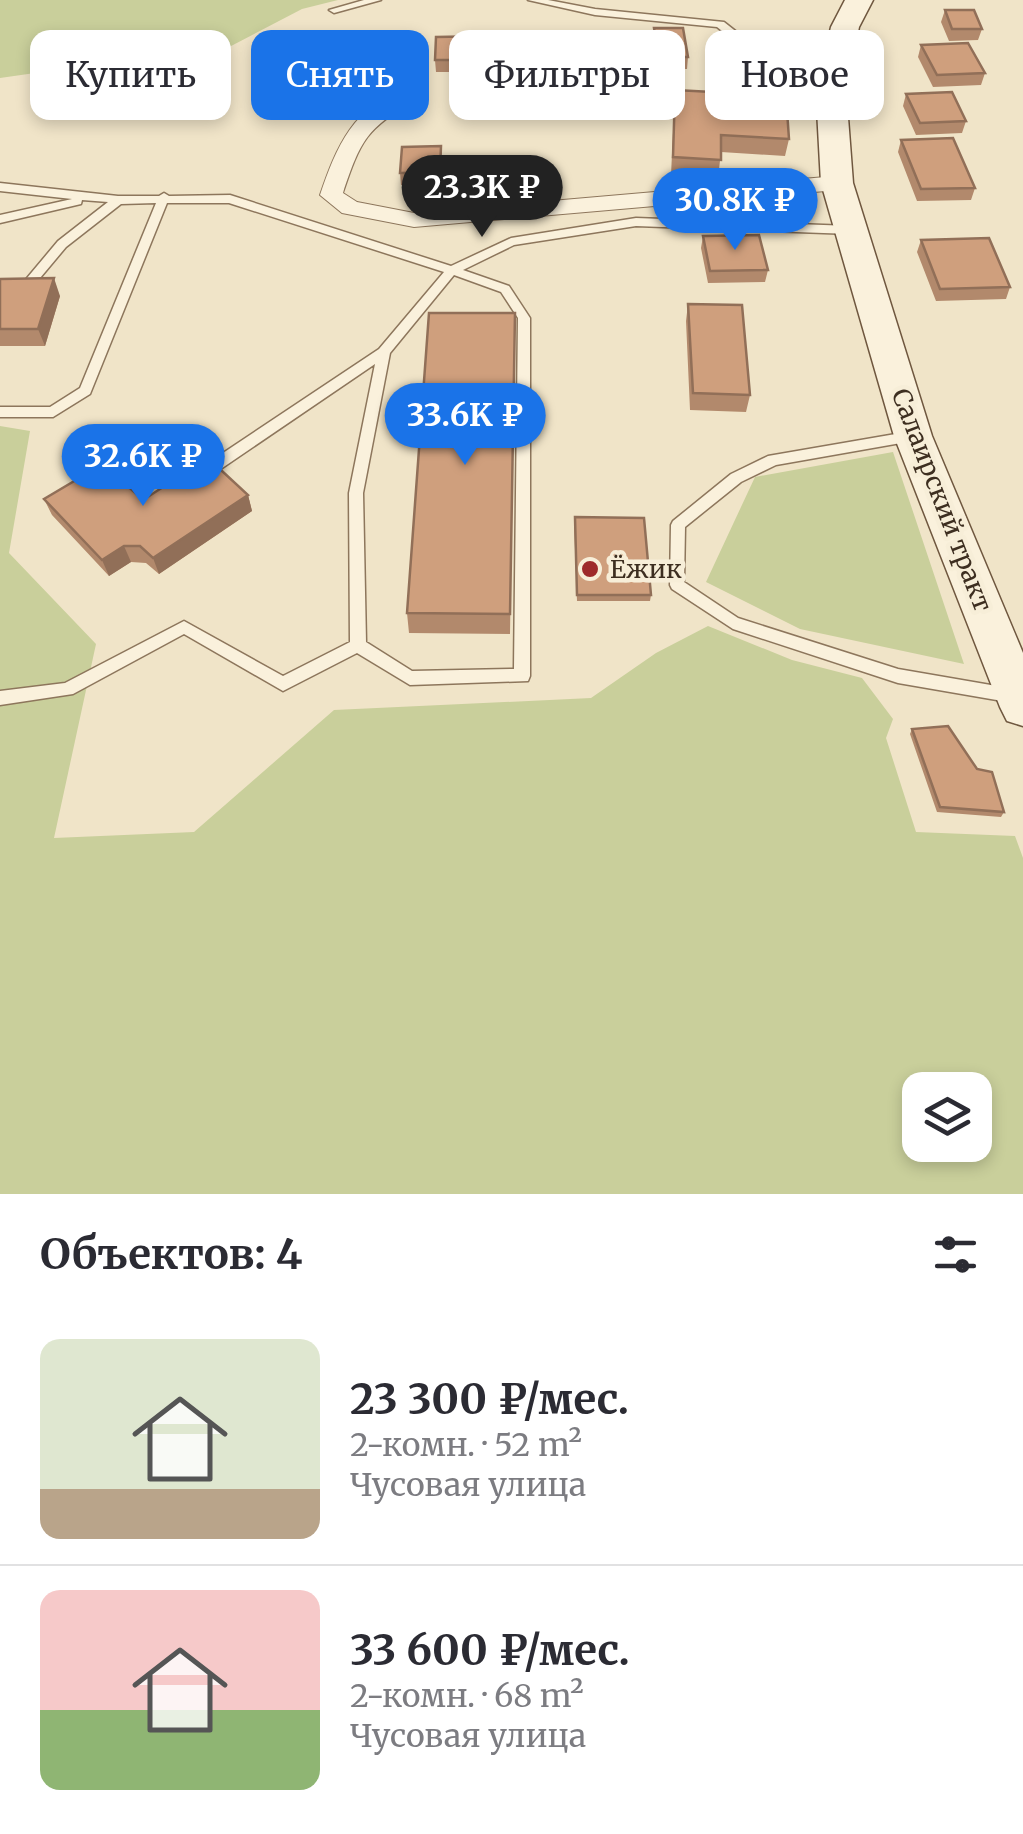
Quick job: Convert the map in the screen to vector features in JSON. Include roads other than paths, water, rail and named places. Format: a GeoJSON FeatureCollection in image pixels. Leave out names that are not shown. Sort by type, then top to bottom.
{"type":"FeatureCollection","features":[{"type":"Feature","properties":{"kind":"street","name":"Салаирский тракт"},"geometry":{"type":"LineString","coordinates":[[844,30],[859,0]]}},
{"type":"Feature","properties":{"kind":"street"},"geometry":{"type":"LineString","coordinates":[[365,120],[352,138],[331,195],[350,208],[414,220],[837,183]]}},
{"type":"Feature","properties":{"kind":"street","name":"Салаирский тракт"},"geometry":{"type":"LineString","coordinates":[[833,120],[837,183],[912,436],[1021,702]]}},
{"type":"Feature","properties":{"kind":"lane"},"geometry":{"type":"LineString","coordinates":[[334,10],[376,0]]}},
{"type":"Feature","properties":{"kind":"lane"},"geometry":{"type":"LineString","coordinates":[[534,0],[595,12],[720,24],[728,30]]}},
{"type":"Feature","properties":{"kind":"lane"},"geometry":{"type":"LineString","coordinates":[[0,187],[118,200],[230,199],[506,289],[524,318],[522,676],[410,678],[358,645]]}},
{"type":"Feature","properties":{"kind":"lane"},"geometry":{"type":"LineString","coordinates":[[0,412],[53,412],[85,391],[164,197]]}},
{"type":"Feature","properties":{"kind":"lane"},"geometry":{"type":"LineString","coordinates":[[0,219],[91,198]]}},
{"type":"Feature","properties":{"kind":"lane"},"geometry":{"type":"LineString","coordinates":[[26,286],[62,244],[118,200]]}},
{"type":"Feature","properties":{"kind":"lane"},"geometry":{"type":"LineString","coordinates":[[200,475],[384,352],[452,270],[512,242],[636,222],[851,230]]}},
{"type":"Feature","properties":{"kind":"lane"},"geometry":{"type":"LineString","coordinates":[[358,645],[356,493],[384,352]]}},
{"type":"Feature","properties":{"kind":"lane"},"geometry":{"type":"LineString","coordinates":[[912,436],[773,460],[736,478],[678,525],[677,585],[733,623],[898,676],[1021,702]]}},
{"type":"Feature","properties":{"kind":"lane"},"geometry":{"type":"LineString","coordinates":[[0,698],[67,689],[184,627],[283,684],[358,645]]}},
{"type":"Feature","properties":{"kind":"place","name":"Ёжик"},"geometry":{"type":"Point","coordinates":[590,569]}}]}
